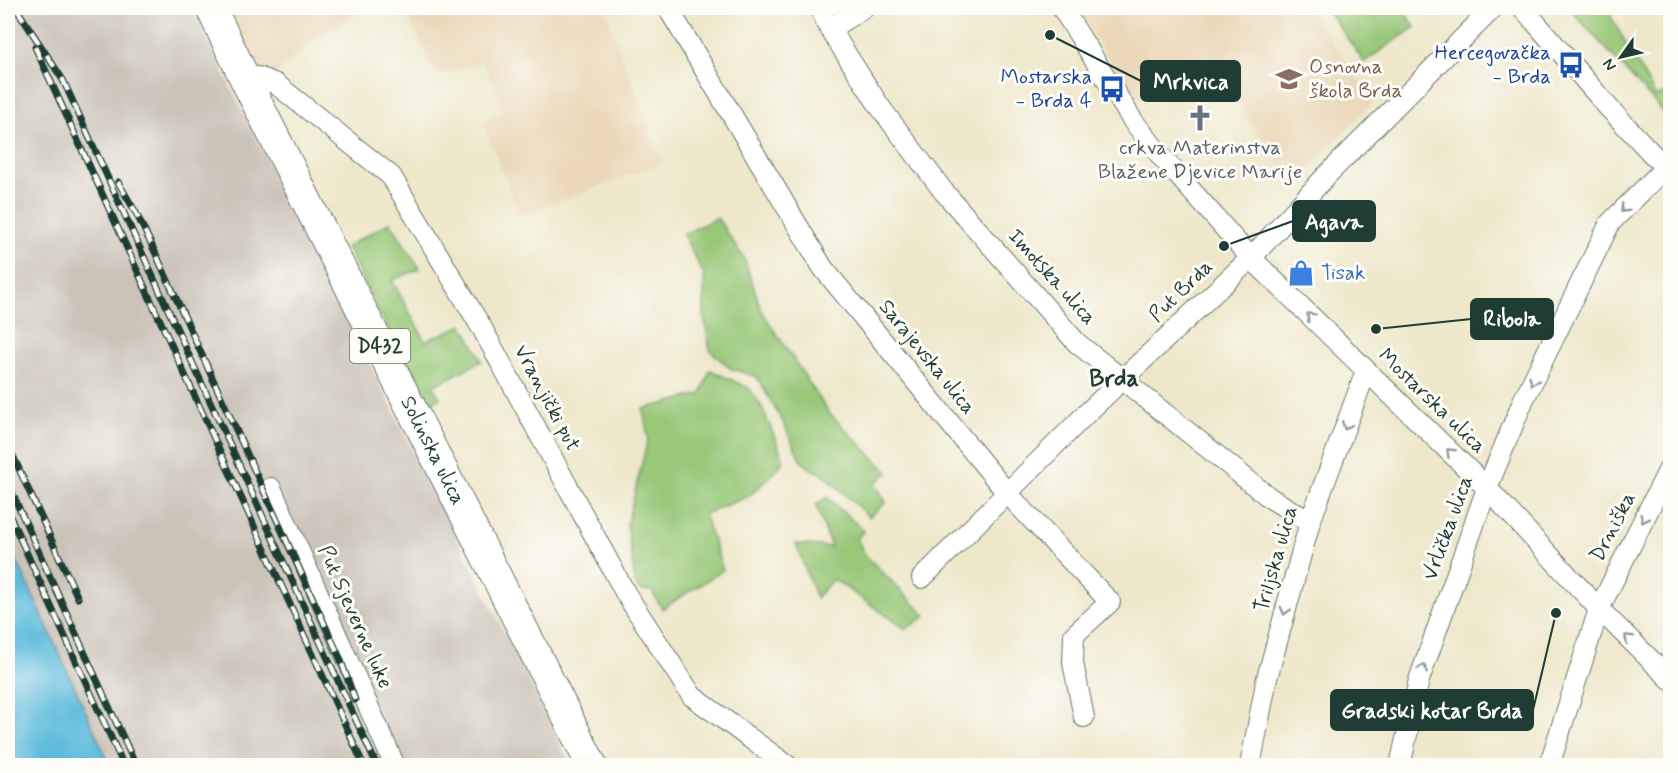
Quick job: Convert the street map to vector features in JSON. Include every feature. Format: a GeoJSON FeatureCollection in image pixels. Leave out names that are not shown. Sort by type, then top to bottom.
{"type":"FeatureCollection","features":[{"type":"Feature","properties":{"kind":"main road","name":"Solinska ulica"},"geometry":{"type":"LineString","coordinates":[[211,8],[592,765]]}},
{"type":"Feature","properties":{"kind":"street","name":"Sarajevska ulica"},"geometry":{"type":"LineString","coordinates":[[668,8],[823,268],[1007,493],[1110,602],[1074,635],[1073,663],[1084,717]]}},
{"type":"Feature","properties":{"kind":"street","name":"Imotska ulica"},"geometry":{"type":"LineString","coordinates":[[820,8],[830,29],[880,107],[944,192],[1077,343],[1270,498],[1310,522]]}},
{"type":"Feature","properties":{"kind":"street"},"geometry":{"type":"LineString","coordinates":[[830,29],[863,8]]}},
{"type":"Feature","properties":{"kind":"street","name":"Mostarska ulica"},"geometry":{"type":"LineString","coordinates":[[1062,8],[1140,130],[1251,258],[1487,488],[1599,609],[1671,679]]}},
{"type":"Feature","properties":{"kind":"street","name":"Put Brda"},"geometry":{"type":"LineString","coordinates":[[922,578],[1088,412],[1251,258],[1326,176],[1493,8]]}},
{"type":"Feature","properties":{"kind":"street"},"geometry":{"type":"LineString","coordinates":[[1523,8],[1608,107],[1668,170]]}},
{"type":"Feature","properties":{"kind":"street","name":"Vranjički put"},"geometry":{"type":"LineString","coordinates":[[246,81],[258,77],[276,84],[391,176],[483,330],[626,594],[692,696],[788,765]]}},
{"type":"Feature","properties":{"kind":"street","name":"Vrlička ulica"},"geometry":{"type":"LineString","coordinates":[[1400,765],[1419,680],[1487,488],[1523,401],[1610,223],[1668,170]]}},
{"type":"Feature","properties":{"kind":"street","name":"Triljska ulica"},"geometry":{"type":"LineString","coordinates":[[1250,765],[1267,678],[1310,522],[1366,371]]}},
{"type":"Feature","properties":{"kind":"street","name":"Drniška"},"geometry":{"type":"LineString","coordinates":[[1549,765],[1599,609],[1671,467]]}},
{"type":"Feature","properties":{"kind":"street","name":"Put Sjeverne luke"},"geometry":{"type":"LineString","coordinates":[[271,488],[395,765]]}},
{"type":"Feature","properties":{"kind":"shaded area"},"geometry":{"type":"Polygon","coordinates":[[[8,8],[191,8],[571,765],[110,765],[8,541],[8,8]]]}},
{"type":"Feature","properties":{"kind":"shaded area"},"geometry":{"type":"Polygon","coordinates":[[[225,8],[364,8],[315,38],[261,88],[225,8]]]}},
{"type":"Feature","properties":{"kind":"shaded area"},"geometry":{"type":"Polygon","coordinates":[[[404,8],[604,8],[662,163],[520,216],[483,123],[504,111],[483,61],[437,77],[404,8]]]}},
{"type":"Feature","properties":{"kind":"shaded area","name":"Osnovna škola Brda"},"geometry":{"type":"Polygon","coordinates":[[[1077,8],[1309,8],[1374,102],[1293,185],[1205,55],[1135,102],[1077,8]]]}},
{"type":"Feature","properties":{"kind":"green space"},"geometry":{"type":"Polygon","coordinates":[[[1326,8],[1402,8],[1415,27],[1364,62],[1326,8]]]}},
{"type":"Feature","properties":{"kind":"green space"},"geometry":{"type":"Polygon","coordinates":[[[1569,8],[1606,8],[1656,97],[1665,93],[1670,104],[1668,117],[1569,8]]]}},
{"type":"Feature","properties":{"kind":"green space"},"geometry":{"type":"Polygon","coordinates":[[[717,218],[744,258],[762,312],[829,413],[888,472],[875,484],[886,502],[869,517],[822,473],[813,470],[801,461],[783,422],[757,377],[730,368],[710,350],[704,317],[704,275],[683,234],[717,218]]]}},
{"type":"Feature","properties":{"kind":"green space"},"geometry":{"type":"Polygon","coordinates":[[[390,222],[420,269],[392,280],[425,341],[463,325],[482,361],[433,386],[440,398],[427,405],[346,247],[390,222]]]}},
{"type":"Feature","properties":{"kind":"green space"},"geometry":{"type":"Polygon","coordinates":[[[710,370],[749,388],[762,407],[784,460],[777,470],[749,496],[704,514],[723,570],[662,609],[652,591],[640,591],[635,582],[627,524],[648,439],[643,409],[701,394],[710,370]]]}},
{"type":"Feature","properties":{"kind":"green space"},"geometry":{"type":"Polygon","coordinates":[[[827,497],[864,531],[857,538],[864,554],[926,616],[906,629],[833,579],[816,598],[796,544],[831,547],[816,505],[827,497]]]}},
{"type":"Feature","properties":{"kind":"water"},"geometry":{"type":"Polygon","coordinates":[[[8,541],[110,765],[8,765],[8,541]]]}},
{"type":"Feature","properties":{"kind":"railway"},"geometry":{"type":"LineString","coordinates":[[16,8],[63,80],[377,766]]}},
{"type":"Feature","properties":{"kind":"railway"},"geometry":{"type":"LineString","coordinates":[[35,47],[364,766]]}},
{"type":"Feature","properties":{"kind":"railway"},"geometry":{"type":"LineString","coordinates":[[118,182],[155,252],[340,658],[355,700]]}},
{"type":"Feature","properties":{"kind":"railway"},"geometry":{"type":"LineString","coordinates":[[8,445],[78,598]]}},
{"type":"Feature","properties":{"kind":"railway"},"geometry":{"type":"LineString","coordinates":[[8,484],[136,766]]}},
{"type":"Feature","properties":{"kind":"railway"},"geometry":{"type":"LineString","coordinates":[[8,512],[124,766]]}},
{"type":"Feature","properties":{"kind":"place","name":"Mrkvica"},"geometry":{"type":"Point","coordinates":[1050,35]}},
{"type":"Feature","properties":{"kind":"place","name":"Hercegovačka - Brda"},"geometry":{"type":"Point","coordinates":[1571,65]}},
{"type":"Feature","properties":{"kind":"place","name":"Osnovna škola Brda"},"geometry":{"type":"Point","coordinates":[1289,79]}},
{"type":"Feature","properties":{"kind":"place","name":"Mostarska - Brda 4"},"geometry":{"type":"Point","coordinates":[1112,89]}},
{"type":"Feature","properties":{"kind":"place","name":"crkva Materinstva Blažene Djevice Marije"},"geometry":{"type":"Point","coordinates":[1200,118]}},
{"type":"Feature","properties":{"kind":"place","name":"Agava"},"geometry":{"type":"Point","coordinates":[1224,246]}},
{"type":"Feature","properties":{"kind":"place","name":"Tisak"},"geometry":{"type":"Point","coordinates":[1301,273]}},
{"type":"Feature","properties":{"kind":"place","name":"Ribola"},"geometry":{"type":"Point","coordinates":[1376,329]}},
{"type":"Feature","properties":{"kind":"place","name":"Gradski kotar Brda"},"geometry":{"type":"Point","coordinates":[1556,613]}},
{"type":"Feature","properties":{"kind":"district","name":"Brda"},"geometry":{"type":"Point","coordinates":[1114,379]}}]}
